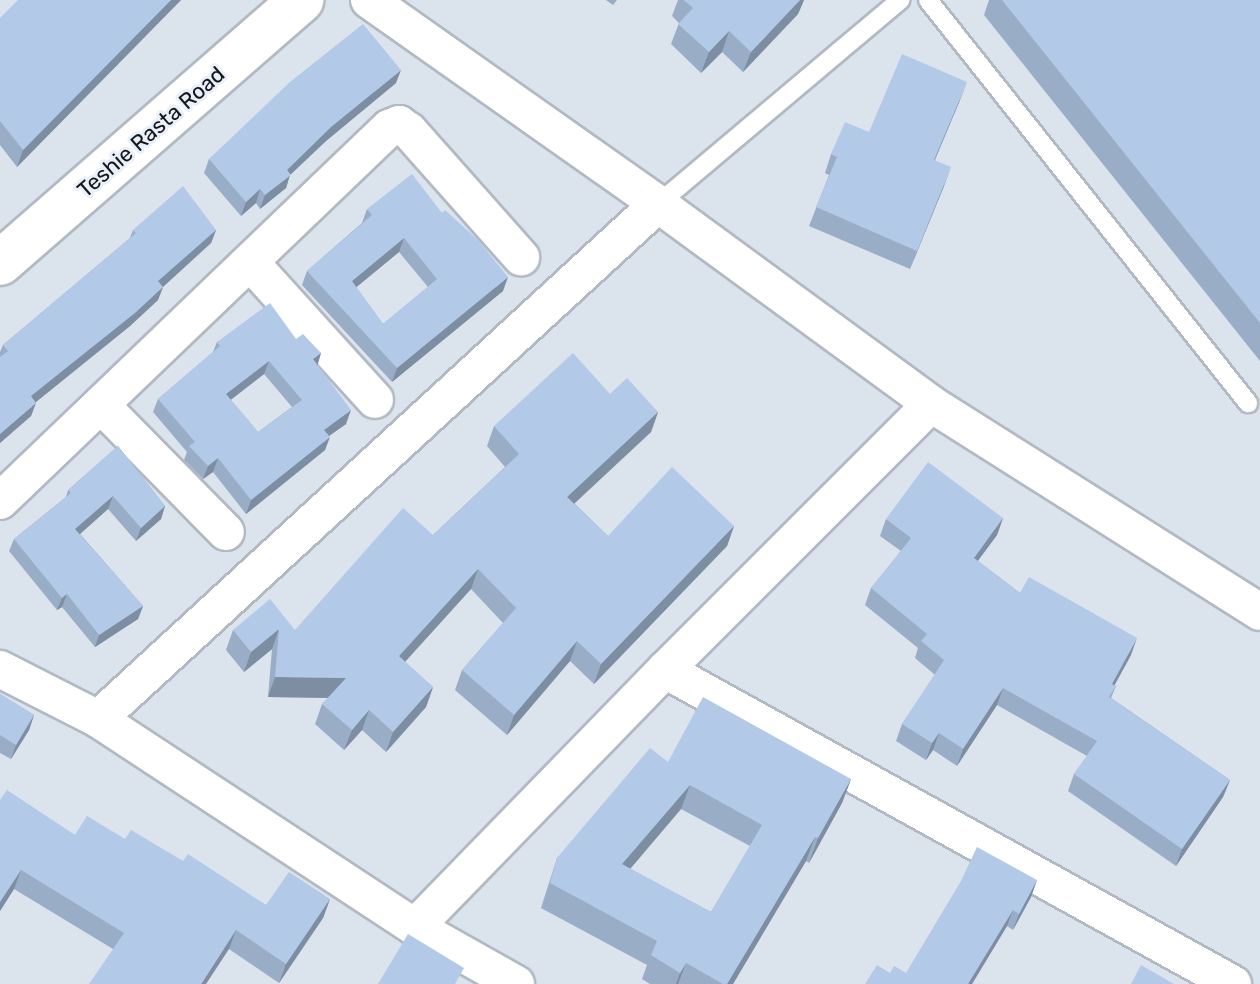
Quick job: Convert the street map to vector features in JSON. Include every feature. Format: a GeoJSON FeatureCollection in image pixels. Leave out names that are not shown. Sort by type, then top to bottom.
{"type":"FeatureCollection","features":[{"type":"Feature","properties":{"kind":"main road","name":"Teshie Rasta Road"},"geometry":{"type":"LineString","coordinates":[[0,263],[302,0]]}},
{"type":"Feature","properties":{"kind":"street"},"geometry":{"type":"LineString","coordinates":[[369,0],[658,204],[931,404],[1260,612]]}},
{"type":"Feature","properties":{"kind":"street"},"geometry":{"type":"LineString","coordinates":[[0,501],[389,128],[399,124],[521,257]]}},
{"type":"Feature","properties":{"kind":"street"},"geometry":{"type":"LineString","coordinates":[[98,719],[658,204]]}},
{"type":"Feature","properties":{"kind":"street"},"geometry":{"type":"LineString","coordinates":[[250,262],[375,400]]}},
{"type":"Feature","properties":{"kind":"street"},"geometry":{"type":"LineString","coordinates":[[415,927],[665,670],[931,404]]}},
{"type":"Feature","properties":{"kind":"street"},"geometry":{"type":"LineString","coordinates":[[101,405],[226,532]]}},
{"type":"Feature","properties":{"kind":"street"},"geometry":{"type":"LineString","coordinates":[[0,669],[98,719],[415,927],[516,984]]}},
{"type":"Feature","properties":{"kind":"street"},"geometry":{"type":"LineString","coordinates":[[665,670],[1233,984]]}},
{"type":"Feature","properties":{"kind":"lane"},"geometry":{"type":"LineString","coordinates":[[658,204],[900,0]]}},
{"type":"Feature","properties":{"kind":"lane"},"geometry":{"type":"LineString","coordinates":[[928,0],[1248,403]]}},
{"type":"Feature","properties":{"kind":"building"},"geometry":{"type":"Polygon","coordinates":[[[18,0],[171,0],[23,150],[0,121],[0,18],[18,0]]]}},
{"type":"Feature","properties":{"kind":"building"},"geometry":{"type":"Polygon","coordinates":[[[684,0],[800,0],[751,52],[729,31],[709,52],[678,24],[693,8],[684,0]]]}},
{"type":"Feature","properties":{"kind":"building"},"geometry":{"type":"Polygon","coordinates":[[[1002,0],[1260,0],[1260,323],[1002,0]]]}},
{"type":"Feature","properties":{"kind":"building"},"geometry":{"type":"Polygon","coordinates":[[[363,24],[401,70],[331,127],[287,170],[291,175],[265,195],[260,189],[246,202],[209,159],[290,82],[363,24]]]}},
{"type":"Feature","properties":{"kind":"building"},"geometry":{"type":"Polygon","coordinates":[[[902,54],[967,82],[934,160],[951,167],[917,251],[816,207],[837,157],[831,154],[845,122],[869,132],[902,54]]]}},
{"type":"Feature","properties":{"kind":"building"},"geometry":{"type":"Polygon","coordinates":[[[412,174],[442,213],[445,210],[478,240],[508,277],[397,368],[307,271],[372,215],[367,209],[412,174]],[[404,238],[352,281],[383,324],[437,279],[404,238]]]}},
{"type":"Feature","properties":{"kind":"building"},"geometry":{"type":"Polygon","coordinates":[[[183,186],[216,230],[158,281],[163,287],[135,313],[31,396],[36,403],[0,434],[0,357],[8,351],[3,345],[136,233],[133,230],[183,186]]]}},
{"type":"Feature","properties":{"kind":"building"},"geometry":{"type":"Polygon","coordinates":[[[270,303],[296,339],[303,334],[321,353],[313,359],[351,410],[324,430],[330,437],[251,500],[218,458],[208,466],[189,446],[195,442],[158,399],[220,346],[217,342],[270,303]],[[269,361],[226,394],[258,432],[302,400],[269,361]]]}},
{"type":"Feature","properties":{"kind":"building"},"geometry":{"type":"Polygon","coordinates":[[[573,353],[610,394],[627,378],[658,412],[567,497],[608,536],[672,467],[734,526],[601,664],[577,641],[514,715],[462,670],[516,608],[478,569],[399,656],[433,687],[393,732],[369,710],[352,730],[322,704],[346,678],[275,677],[279,629],[251,652],[233,630],[270,599],[295,630],[403,508],[433,535],[519,454],[494,426],[573,353]]]}},
{"type":"Feature","properties":{"kind":"building"},"geometry":{"type":"Polygon","coordinates":[[[118,446],[165,506],[141,528],[113,496],[75,529],[143,606],[99,635],[67,594],[62,598],[14,539],[71,493],[68,490],[118,446]]]}},
{"type":"Feature","properties":{"kind":"building"},"geometry":{"type":"Polygon","coordinates":[[[928,462],[1003,518],[974,558],[1020,593],[1029,577],[1137,638],[1112,684],[1116,686],[1109,697],[1230,780],[1182,849],[1074,774],[1097,741],[1003,688],[963,749],[939,733],[932,743],[902,724],[944,660],[921,641],[927,634],[871,588],[911,538],[886,519],[928,462]]]}},
{"type":"Feature","properties":{"kind":"building"},"geometry":{"type":"Polygon","coordinates":[[[0,694],[34,715],[16,745],[0,735],[0,694]]]}},
{"type":"Feature","properties":{"kind":"building"},"geometry":{"type":"Polygon","coordinates":[[[703,697],[851,779],[727,984],[686,963],[680,973],[651,955],[657,941],[550,883],[557,858],[650,748],[668,762],[703,697]],[[690,785],[622,864],[711,912],[762,825],[690,785]]]}},
{"type":"Feature","properties":{"kind":"building"},"geometry":{"type":"Polygon","coordinates":[[[7,790],[75,835],[87,816],[125,839],[131,830],[183,861],[188,854],[266,905],[289,872],[330,899],[286,964],[236,930],[201,984],[89,984],[124,933],[21,870],[0,902],[0,800],[7,790]]]}},
{"type":"Feature","properties":{"kind":"building"},"geometry":{"type":"Polygon","coordinates":[[[977,847],[1037,880],[1019,914],[1013,910],[968,984],[865,984],[877,965],[890,973],[894,966],[906,973],[961,881],[977,847]]]}},
{"type":"Feature","properties":{"kind":"building"},"geometry":{"type":"Polygon","coordinates":[[[408,934],[464,968],[455,984],[378,984],[408,934]]]}},
{"type":"Feature","properties":{"kind":"building"},"geometry":{"type":"Polygon","coordinates":[[[1141,965],[1174,984],[1131,984],[1141,965]]]}}]}
